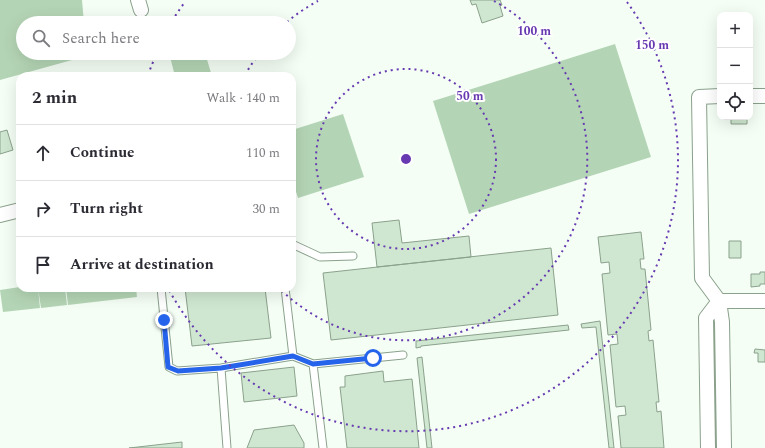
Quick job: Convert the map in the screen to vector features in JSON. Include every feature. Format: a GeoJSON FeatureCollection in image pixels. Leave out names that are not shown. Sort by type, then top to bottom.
{"type":"FeatureCollection","features":[{"type":"Feature","properties":{"kind":"street"},"geometry":{"type":"LineString","coordinates":[[717,96],[699,96],[702,278],[719,301],[722,322],[724,448]]}},
{"type":"Feature","properties":{"kind":"street"},"geometry":{"type":"LineString","coordinates":[[753,96],[765,96]]}},
{"type":"Feature","properties":{"kind":"street"},"geometry":{"type":"LineString","coordinates":[[0,215],[16,211]]}},
{"type":"Feature","properties":{"kind":"street"},"geometry":{"type":"LineString","coordinates":[[719,301],[765,301]]}},
{"type":"Feature","properties":{"kind":"street"},"geometry":{"type":"LineString","coordinates":[[708,448],[706,318],[719,301]]}},
{"type":"Feature","properties":{"kind":"lane"},"geometry":{"type":"LineString","coordinates":[[296,246],[320,258],[353,256]]}},
{"type":"Feature","properties":{"kind":"lane"},"geometry":{"type":"LineString","coordinates":[[161,292],[168,367],[178,371],[221,368],[293,356],[313,364],[403,355]]}},
{"type":"Feature","properties":{"kind":"lane"},"geometry":{"type":"LineString","coordinates":[[285,292],[293,356]]}},
{"type":"Feature","properties":{"kind":"lane"},"geometry":{"type":"LineString","coordinates":[[313,364],[322,448]]}},
{"type":"Feature","properties":{"kind":"lane"},"geometry":{"type":"LineString","coordinates":[[221,368],[227,448]]}},
{"type":"Feature","properties":{"kind":"green space"},"geometry":{"type":"Polygon","coordinates":[[[0,0],[82,0],[83,16],[16,16],[16,60],[72,60],[29,72],[16,72],[16,76],[0,80],[0,0]]]}},
{"type":"Feature","properties":{"kind":"green space"},"geometry":{"type":"Polygon","coordinates":[[[615,44],[651,157],[469,214],[433,101],[615,44]]]}},
{"type":"Feature","properties":{"kind":"green space"},"geometry":{"type":"Polygon","coordinates":[[[171,60],[207,60],[211,72],[174,72],[171,60]]]}},
{"type":"Feature","properties":{"kind":"green space"},"geometry":{"type":"Polygon","coordinates":[[[343,114],[364,177],[298,198],[296,192],[296,129],[343,114]]]}},
{"type":"Feature","properties":{"kind":"green space"},"geometry":{"type":"Polygon","coordinates":[[[16,288],[16,292],[38,292],[40,308],[3,312],[0,290],[16,288]]]}},
{"type":"Feature","properties":{"kind":"green space"},"geometry":{"type":"Polygon","coordinates":[[[39,292],[65,292],[67,305],[41,308],[39,292]]]}},
{"type":"Feature","properties":{"kind":"green space"},"geometry":{"type":"Polygon","coordinates":[[[66,292],[136,292],[137,297],[68,305],[66,292]]]}},
{"type":"Feature","properties":{"kind":"building"},"geometry":{"type":"Polygon","coordinates":[[[470,0],[500,0],[503,16],[482,23],[476,4],[472,5],[470,0]]]}},
{"type":"Feature","properties":{"kind":"building"},"geometry":{"type":"Polygon","coordinates":[[[731,120],[747,120],[747,124],[731,124],[731,120]]]}},
{"type":"Feature","properties":{"kind":"building"},"geometry":{"type":"Polygon","coordinates":[[[7,130],[13,150],[0,154],[0,132],[7,130]]]}},
{"type":"Feature","properties":{"kind":"building"},"geometry":{"type":"Polygon","coordinates":[[[399,220],[402,243],[469,236],[471,257],[377,267],[372,223],[399,220]]]}},
{"type":"Feature","properties":{"kind":"building"},"geometry":{"type":"Polygon","coordinates":[[[641,232],[644,259],[640,259],[641,269],[645,269],[651,330],[648,331],[649,341],[653,340],[659,402],[656,402],[657,412],[661,411],[664,448],[621,448],[618,416],[626,415],[625,406],[616,407],[610,345],[618,344],[617,334],[608,335],[602,274],[610,273],[609,262],[601,263],[598,237],[641,232]]]}},
{"type":"Feature","properties":{"kind":"building"},"geometry":{"type":"Polygon","coordinates":[[[729,241],[741,241],[741,258],[729,258],[729,241]]]}},
{"type":"Feature","properties":{"kind":"building"},"geometry":{"type":"Polygon","coordinates":[[[551,248],[558,315],[331,340],[323,273],[551,248]]]}},
{"type":"Feature","properties":{"kind":"building"},"geometry":{"type":"Polygon","coordinates":[[[760,272],[765,272],[765,284],[751,287],[751,274],[760,274],[760,272]]]}},
{"type":"Feature","properties":{"kind":"building"},"geometry":{"type":"Polygon","coordinates":[[[185,292],[265,292],[271,338],[192,346],[185,292]]]}},
{"type":"Feature","properties":{"kind":"building"},"geometry":{"type":"Polygon","coordinates":[[[600,321],[614,448],[609,448],[596,327],[582,328],[581,324],[600,321]]]}},
{"type":"Feature","properties":{"kind":"building"},"geometry":{"type":"Polygon","coordinates":[[[568,325],[569,330],[421,346],[416,348],[416,341],[568,325]]]}},
{"type":"Feature","properties":{"kind":"building"},"geometry":{"type":"Polygon","coordinates":[[[755,349],[765,350],[765,362],[758,362],[758,353],[754,353],[755,349]]]}},
{"type":"Feature","properties":{"kind":"building"},"geometry":{"type":"Polygon","coordinates":[[[422,357],[432,448],[427,448],[417,358],[422,357]]]}},
{"type":"Feature","properties":{"kind":"building"},"geometry":{"type":"Polygon","coordinates":[[[294,367],[297,396],[244,402],[241,373],[294,367]]]}},
{"type":"Feature","properties":{"kind":"building"},"geometry":{"type":"Polygon","coordinates":[[[383,371],[384,382],[412,379],[419,448],[347,448],[340,387],[345,387],[345,376],[383,371]]]}},
{"type":"Feature","properties":{"kind":"building"},"geometry":{"type":"Polygon","coordinates":[[[294,425],[304,443],[304,448],[247,448],[254,430],[294,425]]]}},
{"type":"Feature","properties":{"kind":"building"},"geometry":{"type":"Polygon","coordinates":[[[182,442],[182,448],[129,448],[182,442]]]}},
{"type":"Feature","properties":{"kind":"route"},"geometry":{"type":"LineString","coordinates":[[164,320],[168,367],[178,371],[221,368],[293,356],[313,364],[373,358]]}}]}
